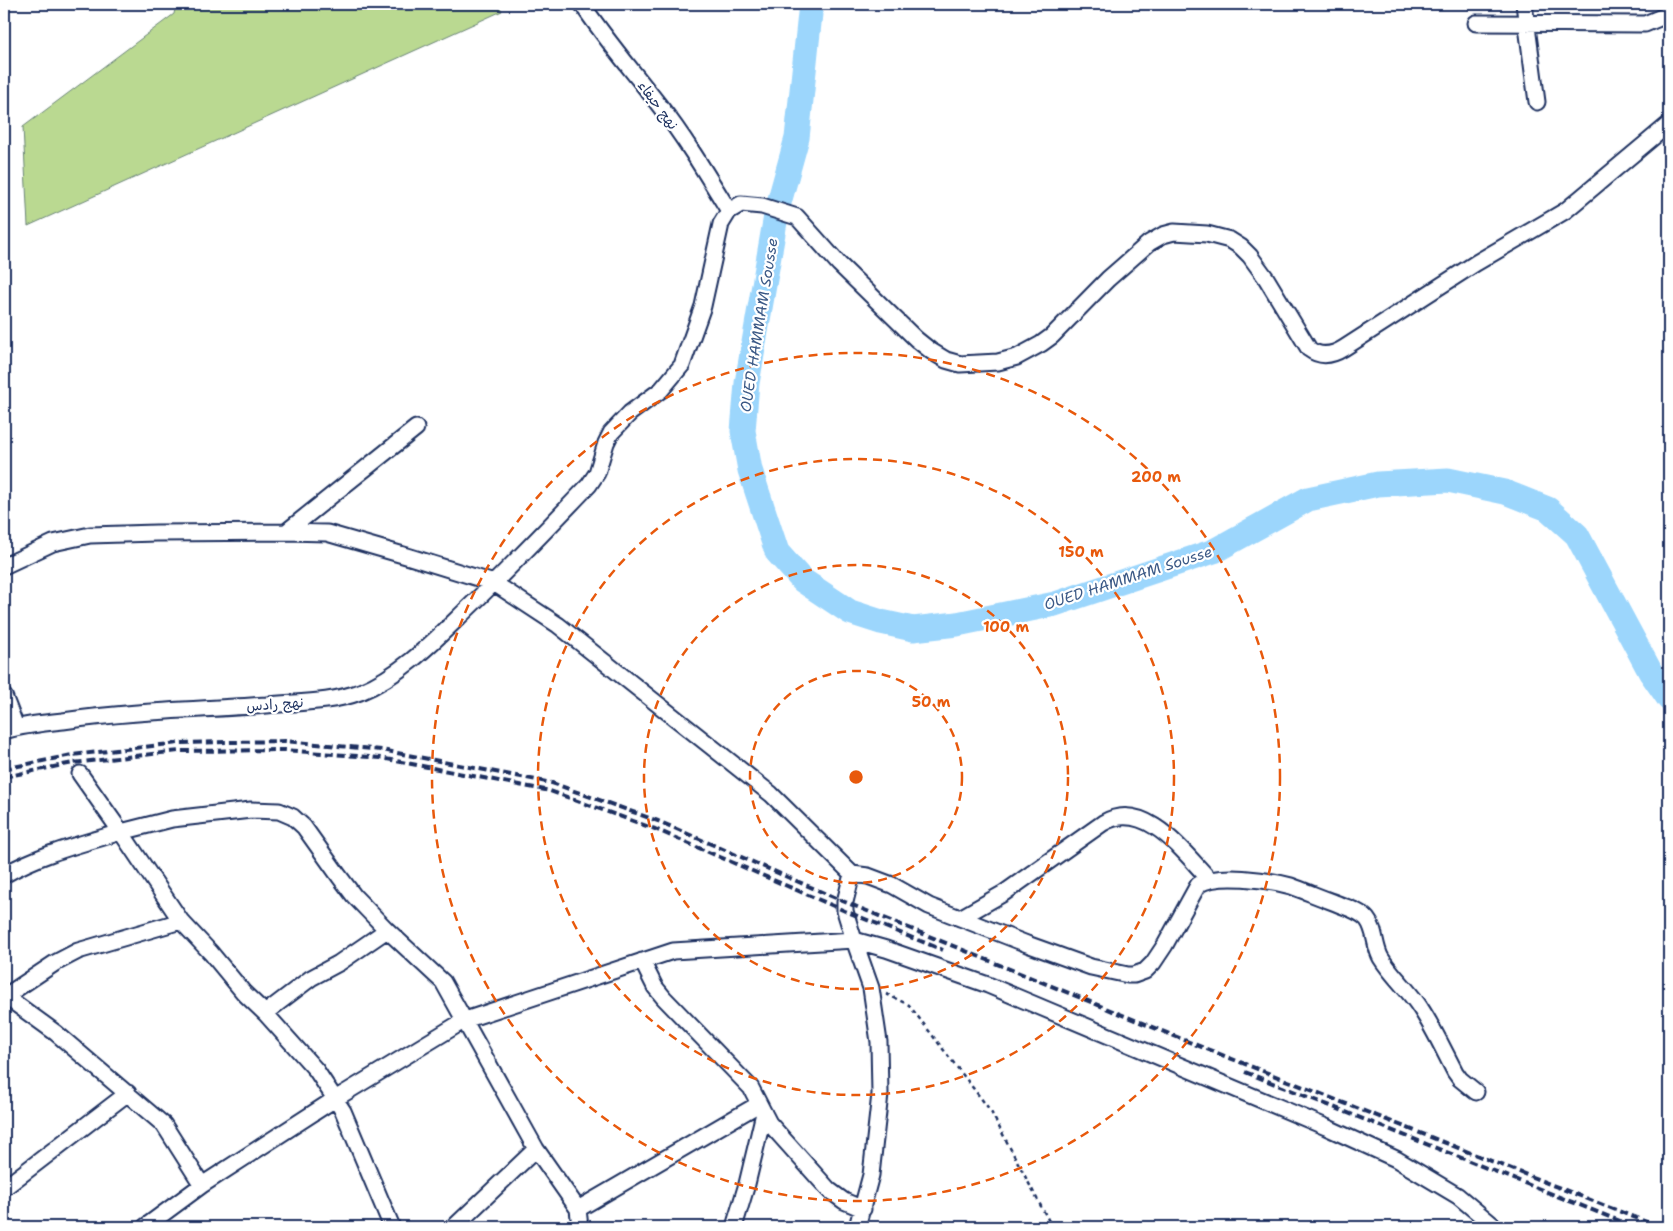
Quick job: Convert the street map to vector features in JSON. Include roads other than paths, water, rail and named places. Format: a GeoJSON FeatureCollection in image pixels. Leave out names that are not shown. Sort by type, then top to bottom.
{"type":"FeatureCollection","features":[{"type":"Feature","properties":{"kind":"street","name":"نهج حيفاء"},"geometry":{"type":"LineString","coordinates":[[582,4],[602,35],[660,106],[687,144],[729,211]]}},
{"type":"Feature","properties":{"kind":"street"},"geometry":{"type":"LineString","coordinates":[[1524,4],[1537,102]]}},
{"type":"Feature","properties":{"kind":"street"},"geometry":{"type":"LineString","coordinates":[[1476,23],[1645,24],[1669,14]]}},
{"type":"Feature","properties":{"kind":"street"},"geometry":{"type":"LineString","coordinates":[[729,211],[741,204],[762,206],[797,217],[839,264],[916,339],[946,360],[960,364],[998,362],[1017,357],[1035,348],[1052,336],[1108,279],[1149,243],[1162,235],[1182,232],[1207,234],[1230,240],[1241,247],[1266,278],[1309,349],[1317,354],[1324,355],[1339,351],[1476,263],[1565,211],[1669,124]]}},
{"type":"Feature","properties":{"kind":"street","name":"نهج رادس"},"geometry":{"type":"LineString","coordinates":[[10,729],[82,718],[159,710],[237,707],[329,700],[360,692],[389,676],[428,648],[594,480],[611,433],[630,413],[661,390],[682,365],[703,306],[721,224],[729,211]]}},
{"type":"Feature","properties":{"kind":"street"},"geometry":{"type":"LineString","coordinates":[[286,532],[416,428]]}},
{"type":"Feature","properties":{"kind":"street"},"geometry":{"type":"LineString","coordinates":[[4,566],[53,543],[90,535],[327,533],[494,583],[558,625],[771,794],[852,874],[868,876],[886,882],[929,906],[960,918],[1090,967],[1122,975],[1134,975],[1145,971],[1153,963],[1165,946],[1198,886],[1210,880],[1260,880],[1292,886],[1358,912],[1366,918],[1372,927],[1376,946],[1382,960],[1422,1009],[1455,1072],[1460,1079],[1476,1092]]}},
{"type":"Feature","properties":{"kind":"street"},"geometry":{"type":"LineString","coordinates":[[4,696],[10,729]]}},
{"type":"Feature","properties":{"kind":"street"},"geometry":{"type":"LineString","coordinates":[[80,774],[181,920],[244,994],[265,1013],[316,1070],[342,1111],[392,1227]]}},
{"type":"Feature","properties":{"kind":"street"},"geometry":{"type":"LineString","coordinates":[[4,875],[53,852],[172,819],[251,810],[279,811],[293,817],[304,826],[354,896],[387,930],[443,982],[536,1149],[578,1208],[580,1227]]}},
{"type":"Feature","properties":{"kind":"street"},"geometry":{"type":"LineString","coordinates":[[960,918],[1004,893],[1103,823],[1120,816],[1138,818],[1152,825],[1181,850],[1210,880]]}},
{"type":"Feature","properties":{"kind":"street"},"geometry":{"type":"LineString","coordinates":[[852,874],[845,902],[846,910],[854,940],[871,988],[879,1042],[880,1094],[873,1166],[857,1227]]}},
{"type":"Feature","properties":{"kind":"street"},"geometry":{"type":"LineString","coordinates":[[181,920],[78,951],[55,963],[4,996],[56,1033],[164,1126],[202,1185]]}},
{"type":"Feature","properties":{"kind":"street"},"geometry":{"type":"LineString","coordinates":[[265,1013],[311,978],[339,963],[387,930]]}},
{"type":"Feature","properties":{"kind":"street"},"geometry":{"type":"LineString","coordinates":[[145,1227],[202,1185],[335,1099],[465,1020],[673,951],[854,940],[886,949],[988,985],[1396,1159],[1458,1196],[1495,1227]]}},
{"type":"Feature","properties":{"kind":"street"},"geometry":{"type":"LineString","coordinates":[[642,961],[664,998],[751,1088],[769,1123],[829,1190],[844,1201],[863,1209]]}},
{"type":"Feature","properties":{"kind":"street"},"geometry":{"type":"LineString","coordinates":[[4,1188],[128,1094]]}},
{"type":"Feature","properties":{"kind":"street"},"geometry":{"type":"LineString","coordinates":[[578,1208],[762,1108]]}},
{"type":"Feature","properties":{"kind":"street"},"geometry":{"type":"LineString","coordinates":[[734,1227],[747,1184],[762,1108]]}},
{"type":"Feature","properties":{"kind":"street"},"geometry":{"type":"LineString","coordinates":[[454,1227],[536,1149]]}},
{"type":"Feature","properties":{"kind":"waterway","name":"OUED HAMMAM Sousse"},"geometry":{"type":"LineString","coordinates":[[811,4],[797,138],[777,210],[747,383],[743,431],[750,470],[777,552],[802,580],[850,612],[881,622],[913,629],[957,624],[1055,604],[1214,551],[1308,499],[1378,484],[1448,480],[1505,492],[1548,509],[1577,535],[1651,673],[1669,699]]}},
{"type":"Feature","properties":{"kind":"railway"},"geometry":{"type":"LineString","coordinates":[[4,769],[72,755],[179,743],[285,741],[382,750],[552,783],[658,821],[845,902],[1189,1042],[1659,1227]]}},
{"type":"Feature","properties":{"kind":"railway"},"geometry":{"type":"LineString","coordinates":[[4,777],[73,763],[179,751],[285,750],[381,758],[550,791],[655,829],[845,911],[943,950]]}},
{"type":"Feature","properties":{"kind":"railway"},"geometry":{"type":"LineString","coordinates":[[1245,1072],[1635,1227]]}}]}
